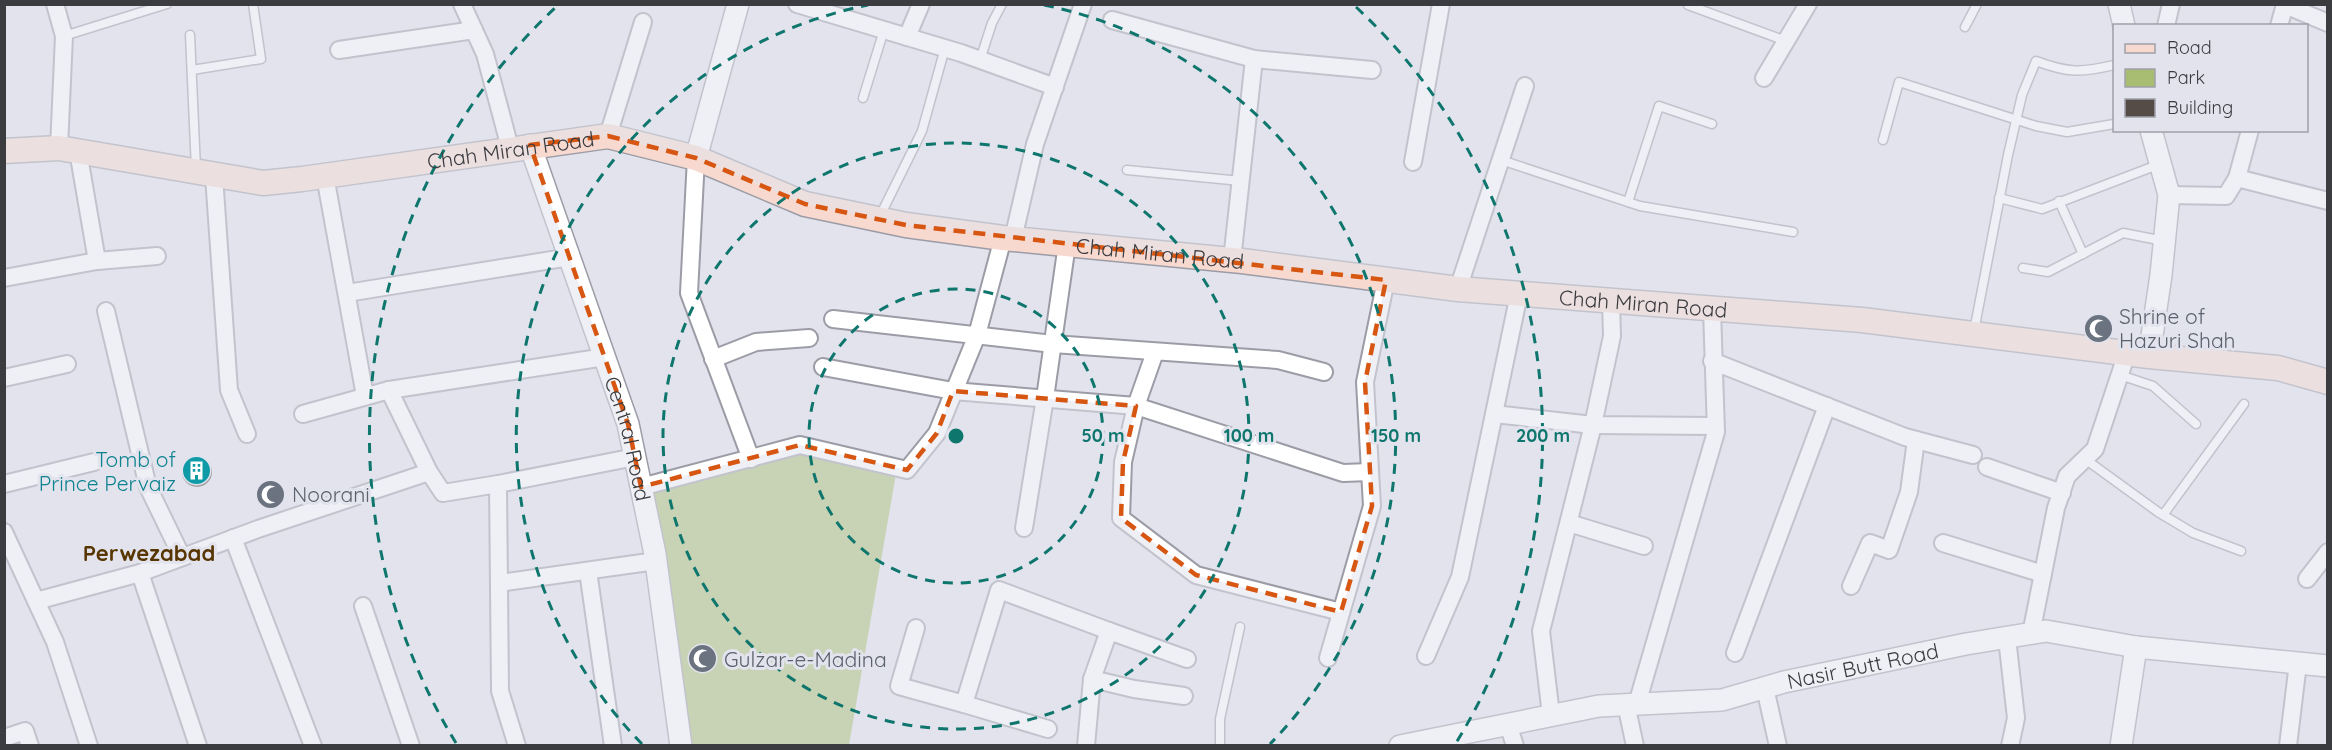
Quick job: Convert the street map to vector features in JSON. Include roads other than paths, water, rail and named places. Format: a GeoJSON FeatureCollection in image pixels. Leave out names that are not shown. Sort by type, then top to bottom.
{"type":"FeatureCollection","features":[{"type":"Feature","properties":{"kind":"main road","name":"Chah Miran Road"},"geometry":{"type":"LineString","coordinates":[[4,151],[68,149],[263,183],[608,136],[696,158],[805,204],[878,219],[1008,239],[1232,260],[1458,289],[1862,320],[1973,334],[2132,361],[2278,368],[2328,382]]}},
{"type":"Feature","properties":{"kind":"street"},"geometry":{"type":"LineString","coordinates":[[55,4],[64,36],[68,149],[97,261]]}},
{"type":"Feature","properties":{"kind":"street"},"geometry":{"type":"LineString","coordinates":[[462,4],[485,54],[520,147]]}},
{"type":"Feature","properties":{"kind":"street"},"geometry":{"type":"LineString","coordinates":[[738,4],[696,158],[689,293],[751,459]]}},
{"type":"Feature","properties":{"kind":"street"},"geometry":{"type":"LineString","coordinates":[[797,4],[945,48],[1055,87]]}},
{"type":"Feature","properties":{"kind":"street"},"geometry":{"type":"LineString","coordinates":[[907,37],[921,4]]}},
{"type":"Feature","properties":{"kind":"street"},"geometry":{"type":"LineString","coordinates":[[641,487],[800,445],[907,470],[937,433],[977,335],[1035,144],[1083,4]]}},
{"type":"Feature","properties":{"kind":"street"},"geometry":{"type":"LineString","coordinates":[[1413,162],[1441,4]]}},
{"type":"Feature","properties":{"kind":"street"},"geometry":{"type":"LineString","coordinates":[[1764,78],[1808,4]]}},
{"type":"Feature","properties":{"kind":"street"},"geometry":{"type":"LineString","coordinates":[[2119,4],[2124,24]]}},
{"type":"Feature","properties":{"kind":"street"},"geometry":{"type":"LineString","coordinates":[[2166,24],[2171,4]]}},
{"type":"Feature","properties":{"kind":"street"},"geometry":{"type":"LineString","coordinates":[[2280,24],[2285,5],[2328,23]]}},
{"type":"Feature","properties":{"kind":"street"},"geometry":{"type":"LineString","coordinates":[[1112,20],[1254,59],[1372,70]]}},
{"type":"Feature","properties":{"kind":"street"},"geometry":{"type":"LineString","coordinates":[[608,136],[643,22]]}},
{"type":"Feature","properties":{"kind":"street"},"geometry":{"type":"LineString","coordinates":[[339,50],[474,30]]}},
{"type":"Feature","properties":{"kind":"street"},"geometry":{"type":"LineString","coordinates":[[1232,260],[1254,59]]}},
{"type":"Feature","properties":{"kind":"street"},"geometry":{"type":"LineString","coordinates":[[1458,289],[1525,86]]}},
{"type":"Feature","properties":{"kind":"street"},"geometry":{"type":"LineString","coordinates":[[2031,634],[2056,508],[2067,476],[2095,449],[2132,361],[2164,241],[2169,195],[2152,132]]}},
{"type":"Feature","properties":{"kind":"street"},"geometry":{"type":"LineString","coordinates":[[2169,195],[2226,196],[2237,178],[2249,132]]}},
{"type":"Feature","properties":{"kind":"street","name":"Central Road"},"geometry":{"type":"LineString","coordinates":[[520,147],[570,257],[628,424],[656,561],[681,746]]}},
{"type":"Feature","properties":{"kind":"street"},"geometry":{"type":"LineString","coordinates":[[205,174],[229,390],[247,434]]}},
{"type":"Feature","properties":{"kind":"street"},"geometry":{"type":"LineString","coordinates":[[325,176],[365,396]]}},
{"type":"Feature","properties":{"kind":"street"},"geometry":{"type":"LineString","coordinates":[[2237,178],[2328,201]]}},
{"type":"Feature","properties":{"kind":"street"},"geometry":{"type":"LineString","coordinates":[[1024,528],[1067,244]]}},
{"type":"Feature","properties":{"kind":"street"},"geometry":{"type":"LineString","coordinates":[[4,278],[97,261],[157,256]]}},
{"type":"Feature","properties":{"kind":"street"},"geometry":{"type":"LineString","coordinates":[[347,292],[570,257]]}},
{"type":"Feature","properties":{"kind":"street"},"geometry":{"type":"LineString","coordinates":[[1328,658],[1372,506],[1365,382],[1386,280]]}},
{"type":"Feature","properties":{"kind":"street"},"geometry":{"type":"LineString","coordinates":[[1426,656],[1460,577],[1520,294]]}},
{"type":"Feature","properties":{"kind":"street"},"geometry":{"type":"LineString","coordinates":[[1551,715],[1541,631],[1593,425],[1612,336],[1611,301]]}},
{"type":"Feature","properties":{"kind":"street"},"geometry":{"type":"LineString","coordinates":[[1635,746],[1632,704],[1716,432],[1712,309]]}},
{"type":"Feature","properties":{"kind":"street"},"geometry":{"type":"LineString","coordinates":[[106,311],[148,487],[182,557]]}},
{"type":"Feature","properties":{"kind":"street"},"geometry":{"type":"LineString","coordinates":[[833,319],[1053,344],[1278,360],[1324,372]]}},
{"type":"Feature","properties":{"kind":"street"},"geometry":{"type":"LineString","coordinates":[[713,359],[756,342],[809,338]]}},
{"type":"Feature","properties":{"kind":"street"},"geometry":{"type":"LineString","coordinates":[[1155,352],[1136,406],[1123,462],[1121,518],[1196,575],[1341,612]]}},
{"type":"Feature","properties":{"kind":"street"},"geometry":{"type":"LineString","coordinates":[[303,414],[389,390],[605,357]]}},
{"type":"Feature","properties":{"kind":"street"},"geometry":{"type":"LineString","coordinates":[[1713,361],[1916,440],[1973,455]]}},
{"type":"Feature","properties":{"kind":"street"},"geometry":{"type":"LineString","coordinates":[[4,378],[67,364]]}},
{"type":"Feature","properties":{"kind":"street"},"geometry":{"type":"LineString","coordinates":[[823,367],[953,391],[1136,406],[1343,473],[1370,472]]}},
{"type":"Feature","properties":{"kind":"street"},"geometry":{"type":"LineString","coordinates":[[389,390],[429,472],[443,493],[635,457]]}},
{"type":"Feature","properties":{"kind":"street"},"geometry":{"type":"LineString","coordinates":[[1735,653],[1827,406]]}},
{"type":"Feature","properties":{"kind":"street"},"geometry":{"type":"LineString","coordinates":[[1494,414],[1593,425],[1715,426]]}},
{"type":"Feature","properties":{"kind":"street"},"geometry":{"type":"LineString","coordinates":[[1851,586],[1870,543],[1888,550],[1909,492],[1916,440]]}},
{"type":"Feature","properties":{"kind":"street"},"geometry":{"type":"LineString","coordinates":[[4,484],[94,462]]}},
{"type":"Feature","properties":{"kind":"street"},"geometry":{"type":"LineString","coordinates":[[1987,467],[2062,493]]}},
{"type":"Feature","properties":{"kind":"street"},"geometry":{"type":"LineString","coordinates":[[36,601],[140,573],[233,538],[429,472]]}},
{"type":"Feature","properties":{"kind":"street"},"geometry":{"type":"LineString","coordinates":[[498,484],[500,691],[517,746]]}},
{"type":"Feature","properties":{"kind":"street"},"geometry":{"type":"LineString","coordinates":[[1569,523],[1644,546]]}},
{"type":"Feature","properties":{"kind":"street"},"geometry":{"type":"LineString","coordinates":[[4,532],[55,642],[89,746]]}},
{"type":"Feature","properties":{"kind":"street"},"geometry":{"type":"LineString","coordinates":[[233,538],[313,746]]}},
{"type":"Feature","properties":{"kind":"street"},"geometry":{"type":"LineString","coordinates":[[1944,543],[2043,574]]}},
{"type":"Feature","properties":{"kind":"street"},"geometry":{"type":"LineString","coordinates":[[2307,579],[2328,552]]}},
{"type":"Feature","properties":{"kind":"street"},"geometry":{"type":"LineString","coordinates":[[499,584],[656,561]]}},
{"type":"Feature","properties":{"kind":"street"},"geometry":{"type":"LineString","coordinates":[[588,571],[613,746]]}},
{"type":"Feature","properties":{"kind":"street"},"geometry":{"type":"LineString","coordinates":[[140,573],[198,746]]}},
{"type":"Feature","properties":{"kind":"street"},"geometry":{"type":"LineString","coordinates":[[964,705],[999,590],[1187,658]]}},
{"type":"Feature","properties":{"kind":"street"},"geometry":{"type":"LineString","coordinates":[[363,606],[411,746]]}},
{"type":"Feature","properties":{"kind":"street"},"geometry":{"type":"LineString","coordinates":[[916,628],[899,686],[1048,729]]}},
{"type":"Feature","properties":{"kind":"street"},"geometry":{"type":"LineString","coordinates":[[1086,746],[1092,678],[1108,631]]}},
{"type":"Feature","properties":{"kind":"street","name":"Nasir Butt Road"},"geometry":{"type":"LineString","coordinates":[[1408,745],[1599,706],[1722,700],[1765,688],[1955,647],[2046,631],[2136,647],[2328,666]]}},
{"type":"Feature","properties":{"kind":"street"},"geometry":{"type":"LineString","coordinates":[[2007,638],[2016,718],[2010,746]]}},
{"type":"Feature","properties":{"kind":"street"},"geometry":{"type":"LineString","coordinates":[[2121,746],[2136,647]]}},
{"type":"Feature","properties":{"kind":"street"},"geometry":{"type":"LineString","coordinates":[[2288,746],[2298,663]]}},
{"type":"Feature","properties":{"kind":"street"},"geometry":{"type":"LineString","coordinates":[[1092,678],[1134,689],[1184,696]]}},
{"type":"Feature","properties":{"kind":"street"},"geometry":{"type":"LineString","coordinates":[[1765,688],[1778,746]]}},
{"type":"Feature","properties":{"kind":"street"},"geometry":{"type":"LineString","coordinates":[[1508,724],[1515,746]]}},
{"type":"Feature","properties":{"kind":"street"},"geometry":{"type":"LineString","coordinates":[[4,738],[25,731],[30,746]]}},
{"type":"Feature","properties":{"kind":"lane"},"geometry":{"type":"LineString","coordinates":[[64,36],[167,4]]}},
{"type":"Feature","properties":{"kind":"lane"},"geometry":{"type":"LineString","coordinates":[[192,70],[261,59],[253,4]]}},
{"type":"Feature","properties":{"kind":"lane"},"geometry":{"type":"LineString","coordinates":[[980,60],[992,23],[1002,4]]}},
{"type":"Feature","properties":{"kind":"lane"},"geometry":{"type":"LineString","coordinates":[[1965,27],[1977,4]]}},
{"type":"Feature","properties":{"kind":"lane"},"geometry":{"type":"LineString","coordinates":[[1688,5],[1786,41]]}},
{"type":"Feature","properties":{"kind":"lane"},"geometry":{"type":"LineString","coordinates":[[863,98],[884,30]]}},
{"type":"Feature","properties":{"kind":"lane"},"geometry":{"type":"LineString","coordinates":[[190,35],[205,174]]}},
{"type":"Feature","properties":{"kind":"lane"},"geometry":{"type":"LineString","coordinates":[[878,219],[922,131],[945,48]]}},
{"type":"Feature","properties":{"kind":"lane"},"geometry":{"type":"LineString","coordinates":[[1973,334],[1999,198],[2022,95],[2036,61],[2062,71],[2093,70],[2113,65]]}},
{"type":"Feature","properties":{"kind":"lane"},"geometry":{"type":"LineString","coordinates":[[1883,140],[1899,82],[2016,121],[2067,132],[2113,124]]}},
{"type":"Feature","properties":{"kind":"lane"},"geometry":{"type":"LineString","coordinates":[[1628,202],[1659,106],[1712,123]]}},
{"type":"Feature","properties":{"kind":"lane"},"geometry":{"type":"LineString","coordinates":[[1501,160],[1628,202],[1793,232]]}},
{"type":"Feature","properties":{"kind":"lane"},"geometry":{"type":"LineString","coordinates":[[1999,198],[2042,209],[2160,164]]}},
{"type":"Feature","properties":{"kind":"lane"},"geometry":{"type":"LineString","coordinates":[[1127,170],[1240,181]]}},
{"type":"Feature","properties":{"kind":"lane"},"geometry":{"type":"LineString","coordinates":[[2060,201],[2083,254]]}},
{"type":"Feature","properties":{"kind":"lane"},"geometry":{"type":"LineString","coordinates":[[2023,268],[2048,272],[2123,233],[2164,241]]}},
{"type":"Feature","properties":{"kind":"lane"},"geometry":{"type":"LineString","coordinates":[[2132,361],[2152,386],[2196,424]]}},
{"type":"Feature","properties":{"kind":"lane"},"geometry":{"type":"LineString","coordinates":[[2163,515],[2244,404]]}},
{"type":"Feature","properties":{"kind":"lane"},"geometry":{"type":"LineString","coordinates":[[2085,459],[2163,515],[2193,533],[2241,551]]}},
{"type":"Feature","properties":{"kind":"lane"},"geometry":{"type":"LineString","coordinates":[[1220,746],[1220,719],[1240,627]]}},
{"type":"Feature","properties":{"kind":"place","name":"Shrine of Hazuri Shah"},"geometry":{"type":"Point","coordinates":[2098,328]}},
{"type":"Feature","properties":{"kind":"place","name":"Tomb of Prince Pervaiz"},"geometry":{"type":"Point","coordinates":[197,471]}},
{"type":"Feature","properties":{"kind":"place","name":"Noorani"},"geometry":{"type":"Point","coordinates":[271,494]}},
{"type":"Feature","properties":{"kind":"place","name":"Gulzar-e-Madina"},"geometry":{"type":"Point","coordinates":[703,659]}},
{"type":"Feature","properties":{"kind":"district","name":"Perwezabad"},"geometry":{"type":"Point","coordinates":[149,553]}}]}
